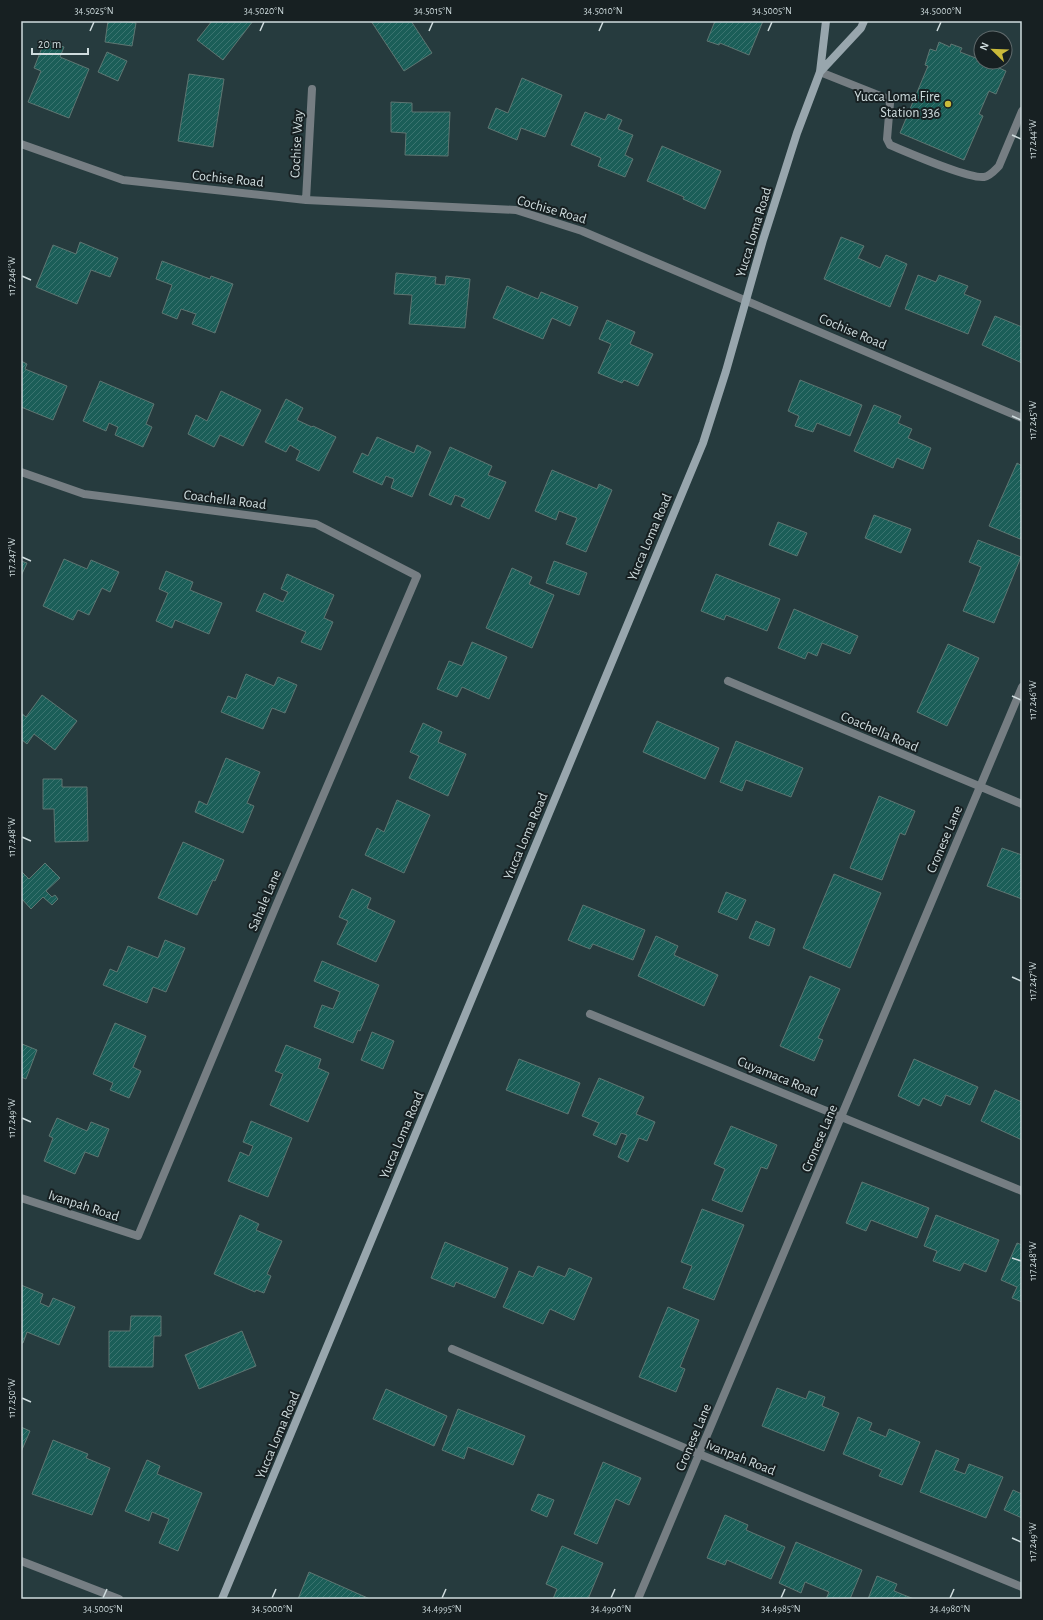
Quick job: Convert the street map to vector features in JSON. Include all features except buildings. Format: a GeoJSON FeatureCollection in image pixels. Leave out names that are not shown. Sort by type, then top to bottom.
{"type":"FeatureCollection","features":[{"type":"Feature","properties":{"kind":"main road","name":"Yucca Loma Road"},"geometry":{"type":"LineString","coordinates":[[222,1599],[702,443],[726,372],[746,299],[796,133],[820,72],[826,21]]}},
{"type":"Feature","properties":{"kind":"main road","name":"Yucca Loma Road"},"geometry":{"type":"LineString","coordinates":[[820,72],[861,28],[864,21]]}},
{"type":"Feature","properties":{"kind":"street"},"geometry":{"type":"LineString","coordinates":[[820,72],[888,99],[890,103],[887,139],[890,145],[969,176],[986,177],[993,173],[999,166],[1022,111]]}},
{"type":"Feature","properties":{"kind":"street","name":"Cochise Way"},"geometry":{"type":"LineString","coordinates":[[306,200],[312,89]]}},
{"type":"Feature","properties":{"kind":"street","name":"Cochise Road"},"geometry":{"type":"LineString","coordinates":[[21,144],[122,180],[306,200],[516,210],[582,231],[746,299],[1022,418]]}},
{"type":"Feature","properties":{"kind":"street","name":"Coachella Road"},"geometry":{"type":"LineString","coordinates":[[21,472],[84,494],[316,524],[417,576]]}},
{"type":"Feature","properties":{"kind":"street","name":"Sahale Lane"},"geometry":{"type":"LineString","coordinates":[[138,1236],[272,914],[417,576]]}},
{"type":"Feature","properties":{"kind":"street","name":"Coachella Road"},"geometry":{"type":"LineString","coordinates":[[728,681],[1022,804]]}},
{"type":"Feature","properties":{"kind":"street","name":"Cronese Lane"},"geometry":{"type":"LineString","coordinates":[[638,1599],[1022,687]]}},
{"type":"Feature","properties":{"kind":"street","name":"Cuyamaca Road"},"geometry":{"type":"LineString","coordinates":[[590,1014],[1022,1190]]}},
{"type":"Feature","properties":{"kind":"street","name":"Ivanpah Road"},"geometry":{"type":"LineString","coordinates":[[21,1198],[138,1236]]}},
{"type":"Feature","properties":{"kind":"street","name":"Ivanpah Road"},"geometry":{"type":"LineString","coordinates":[[452,1349],[700,1454],[1022,1587]]}},
{"type":"Feature","properties":{"kind":"street"},"geometry":{"type":"LineString","coordinates":[[21,1562],[119,1599]]}},
{"type":"Feature","properties":{"kind":"place","name":"Yucca Loma Fire Station 336"},"geometry":{"type":"Point","coordinates":[948,104]}}]}
